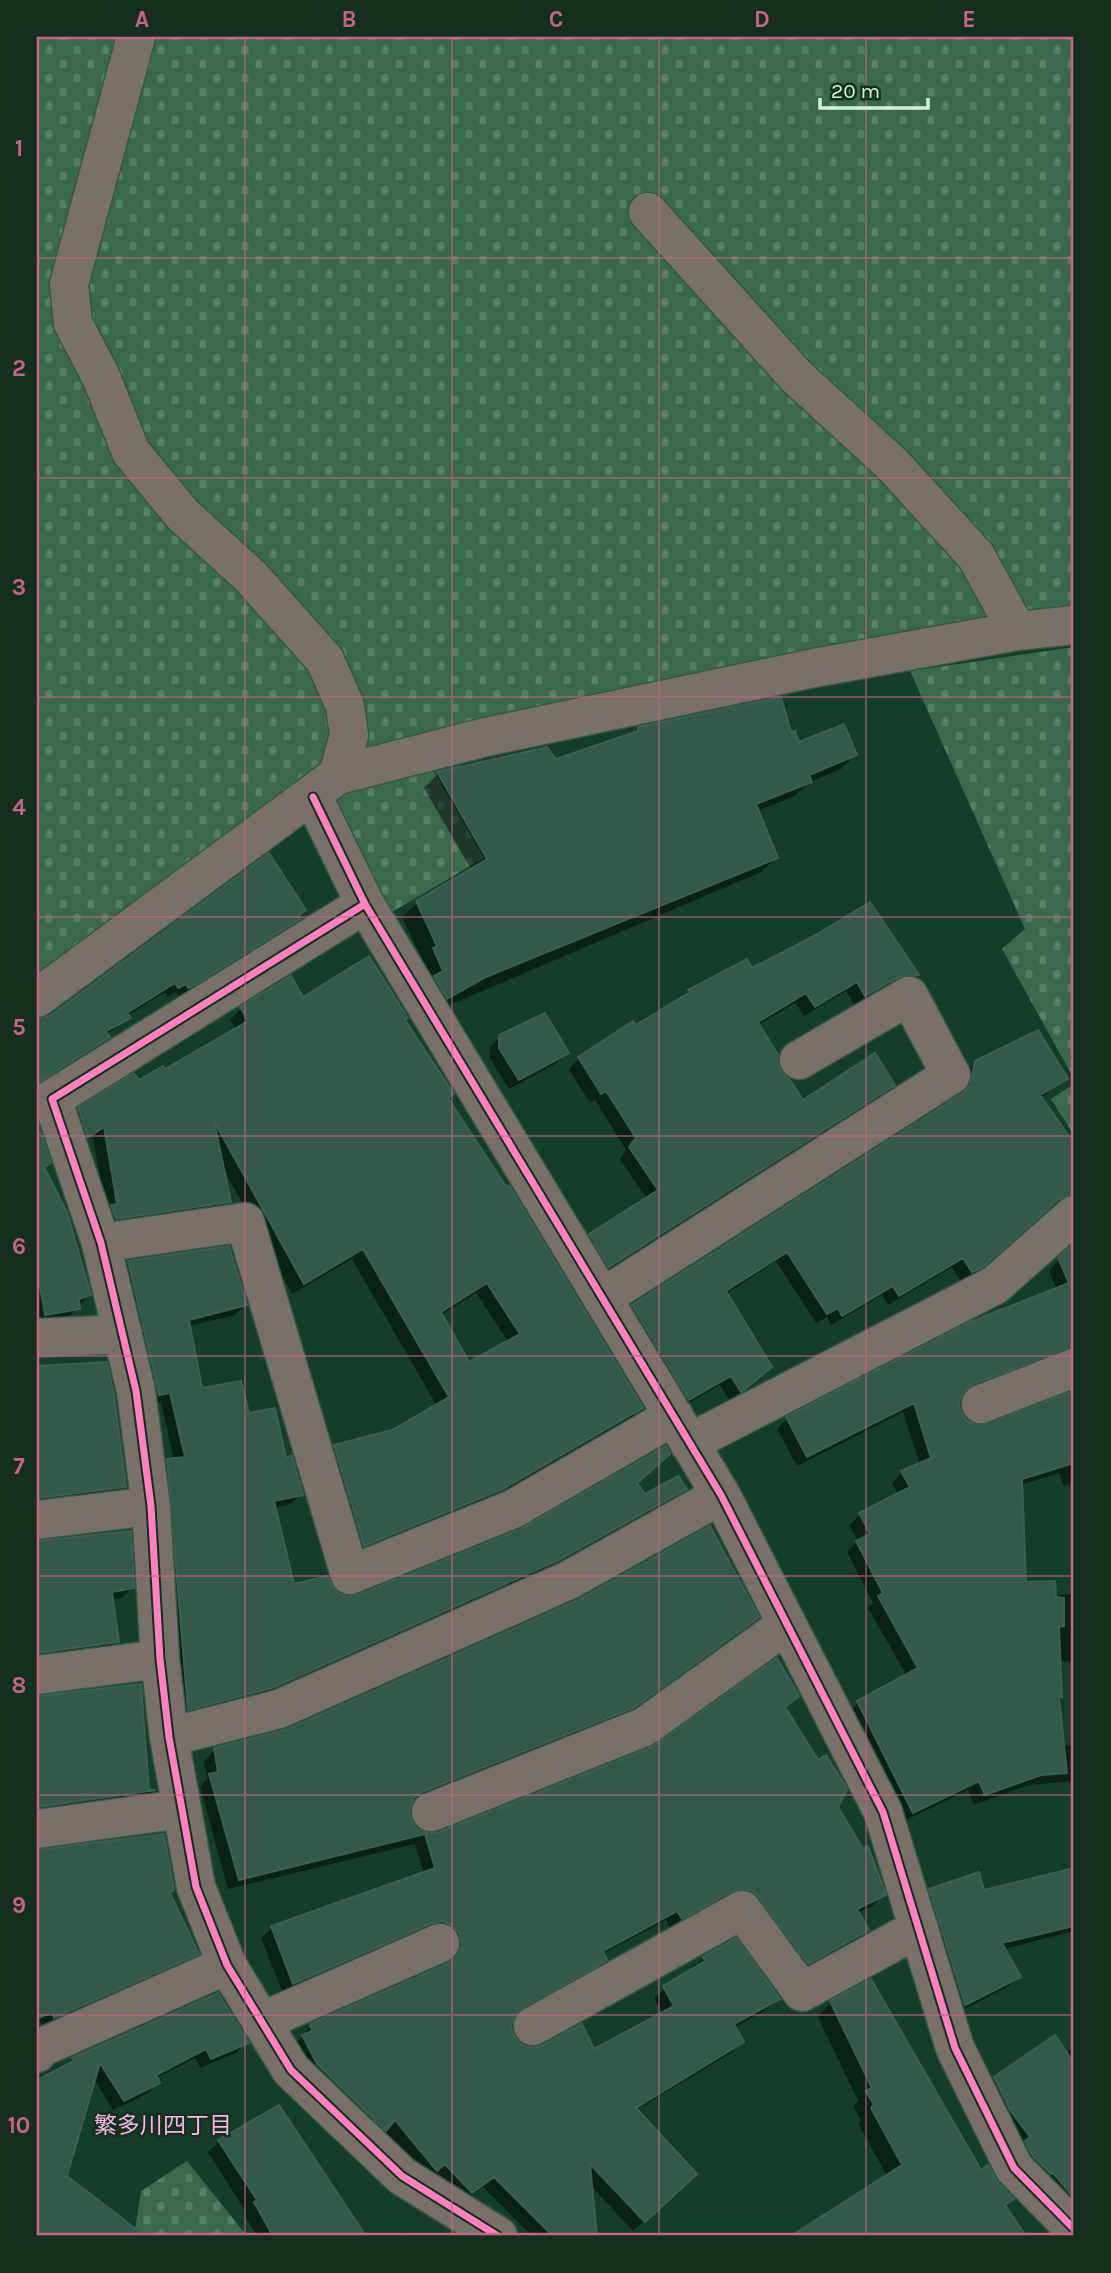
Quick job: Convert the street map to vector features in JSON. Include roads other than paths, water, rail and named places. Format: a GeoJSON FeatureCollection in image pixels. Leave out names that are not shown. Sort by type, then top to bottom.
{"type":"FeatureCollection","features":[{"type":"Feature","properties":{"kind":"street"},"geometry":{"type":"LineString","coordinates":[[136,37],[69,284],[73,323],[101,377],[131,452],[183,515],[251,577],[324,660],[345,706],[349,736],[326,786],[365,904],[721,1495],[883,1812],[955,2048],[1014,2168],[1074,2229]]}},
{"type":"Feature","properties":{"kind":"street"},"geometry":{"type":"LineString","coordinates":[[648,212],[796,376],[893,465],[976,556],[1017,631]]}},
{"type":"Feature","properties":{"kind":"street"},"geometry":{"type":"LineString","coordinates":[[37,998],[326,786],[485,737],[814,668],[1017,631],[1074,625]]}},
{"type":"Feature","properties":{"kind":"street"},"geometry":{"type":"LineString","coordinates":[[365,904],[52,1099],[101,1243],[136,1391],[151,1506],[160,1659],[169,1737],[196,1887],[227,1965],[291,2070],[402,2176],[498,2236]]}},
{"type":"Feature","properties":{"kind":"street"},"geometry":{"type":"LineString","coordinates":[[602,1298],[951,1075],[909,996],[799,1060]]}},
{"type":"Feature","properties":{"kind":"street"},"geometry":{"type":"LineString","coordinates":[[101,1243],[245,1222],[350,1575],[513,1509],[995,1285],[1074,1215]]}},
{"type":"Feature","properties":{"kind":"street"},"geometry":{"type":"LineString","coordinates":[[37,1338],[123,1334]]}},
{"type":"Feature","properties":{"kind":"street"},"geometry":{"type":"LineString","coordinates":[[981,1404],[1074,1367]]}},
{"type":"Feature","properties":{"kind":"street"},"geometry":{"type":"LineString","coordinates":[[169,1737],[279,1709],[569,1580],[721,1495]]}},
{"type":"Feature","properties":{"kind":"street"},"geometry":{"type":"LineString","coordinates":[[37,1520],[151,1506]]}},
{"type":"Feature","properties":{"kind":"street"},"geometry":{"type":"LineString","coordinates":[[430,1812],[644,1727],[786,1625]]}},
{"type":"Feature","properties":{"kind":"street"},"geometry":{"type":"LineString","coordinates":[[37,1675],[160,1659]]}},
{"type":"Feature","properties":{"kind":"street"},"geometry":{"type":"LineString","coordinates":[[37,1829],[182,1809]]}},
{"type":"Feature","properties":{"kind":"street"},"geometry":{"type":"LineString","coordinates":[[533,2026],[742,1910],[802,1992],[919,1928]]}},
{"type":"Feature","properties":{"kind":"street"},"geometry":{"type":"LineString","coordinates":[[261,2022],[440,1943]]}},
{"type":"Feature","properties":{"kind":"street"},"geometry":{"type":"LineString","coordinates":[[37,2053],[40,2048],[227,1965]]}},
{"type":"Feature","properties":{"kind":"district","name":"繁多川四丁目"},"geometry":{"type":"Point","coordinates":[163,2125]}}]}
